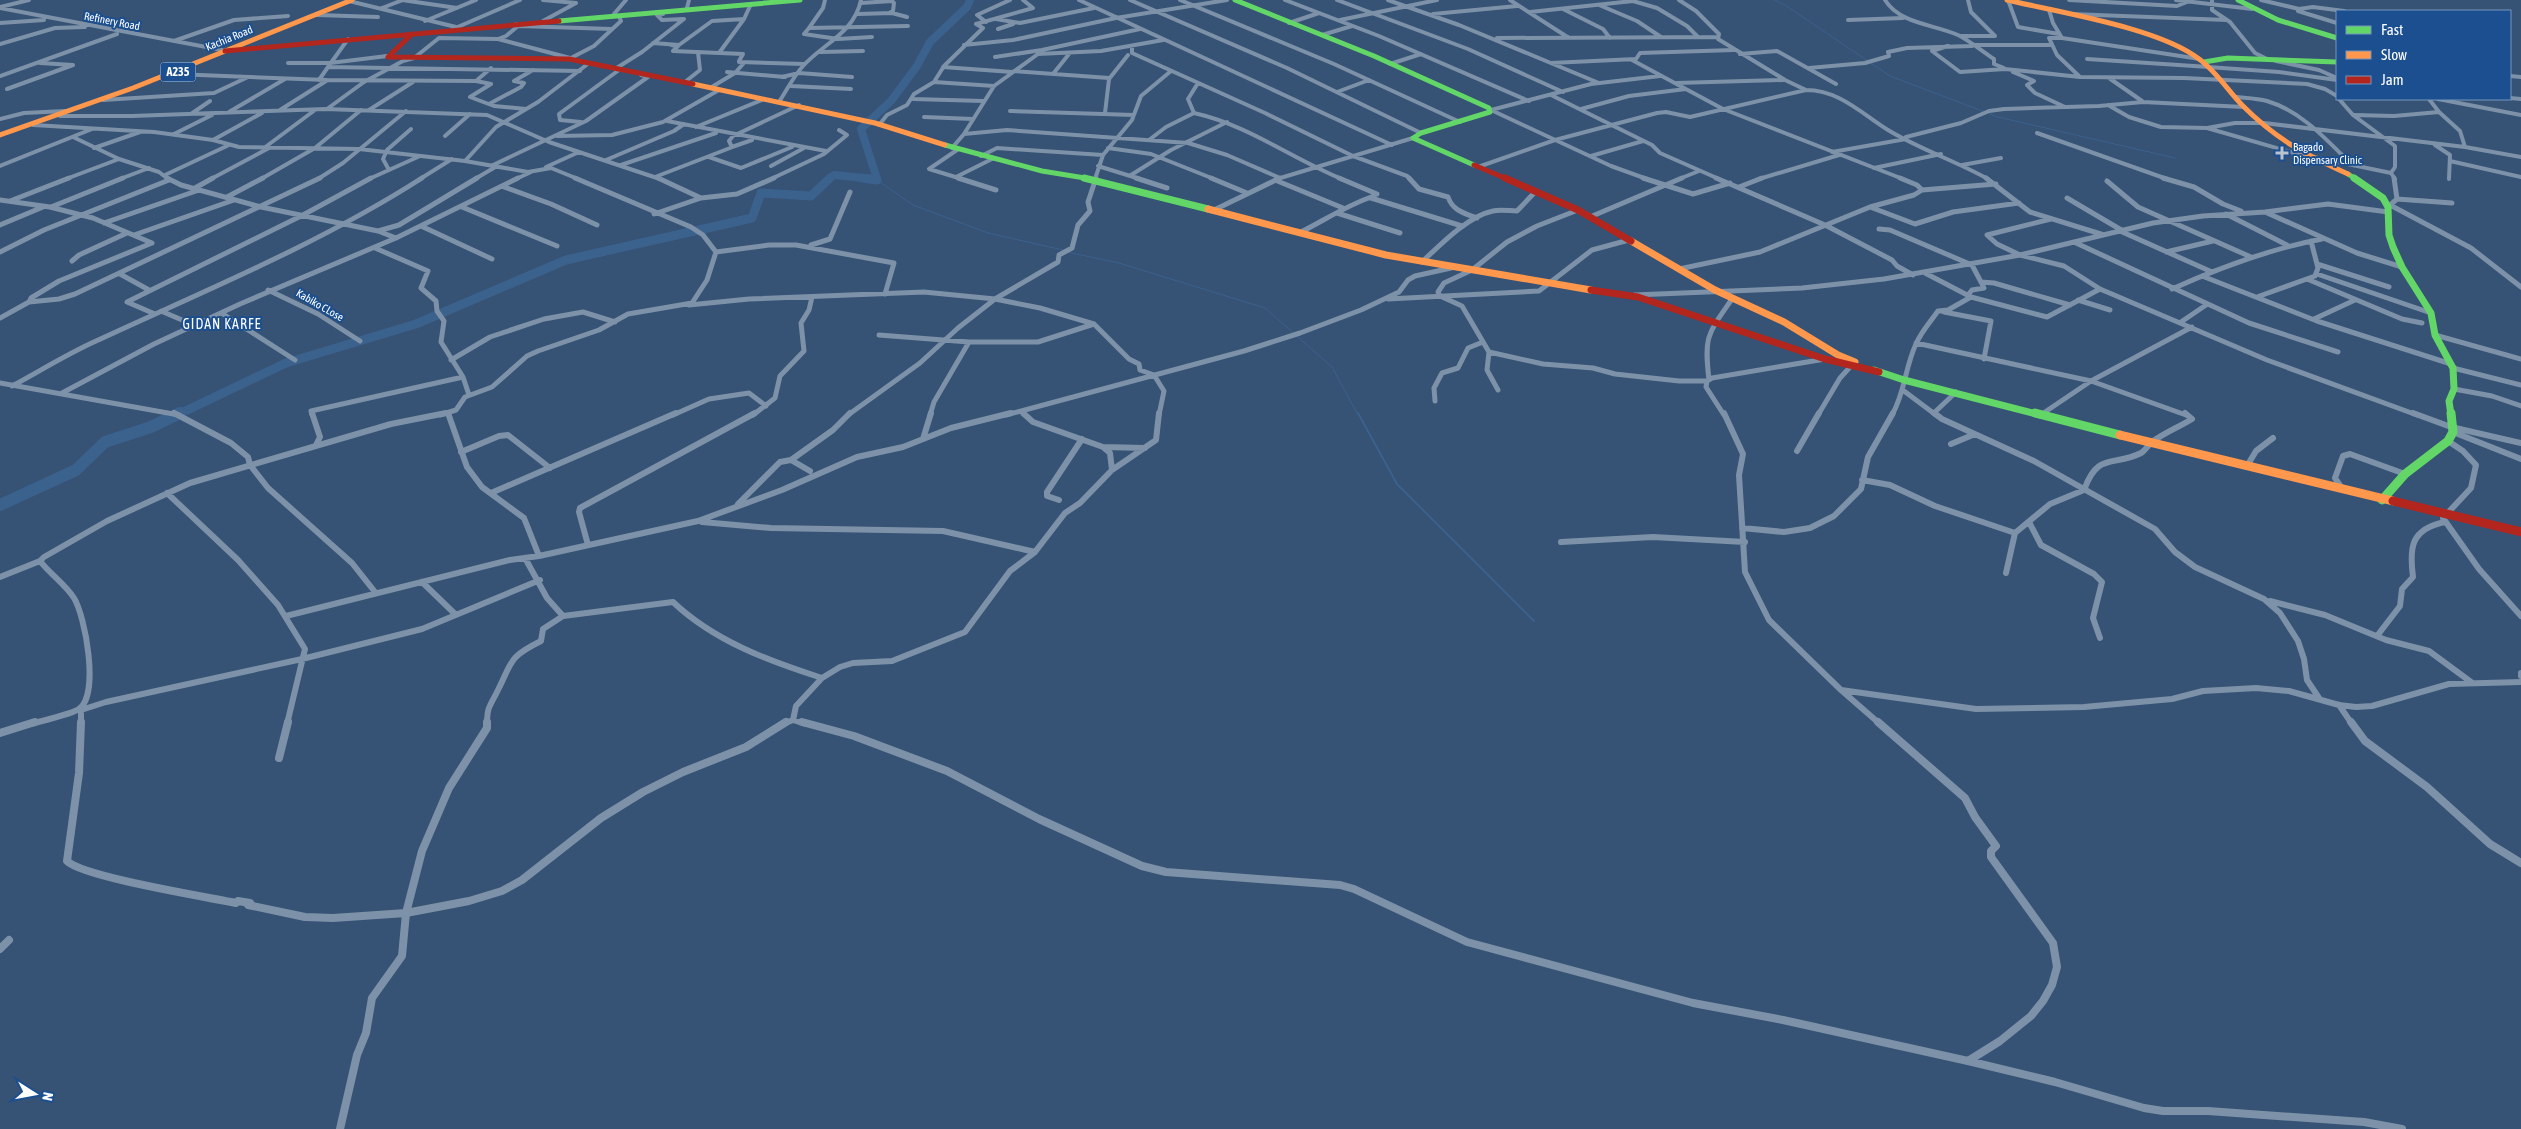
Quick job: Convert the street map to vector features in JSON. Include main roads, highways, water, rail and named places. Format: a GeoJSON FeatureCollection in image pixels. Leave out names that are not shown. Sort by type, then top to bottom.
{"type":"FeatureCollection","features":[{"type":"Feature","properties":{"kind":"main road","name":"Kachia Road"},"geometry":{"type":"LineString","coordinates":[[0,134],[33,125],[174,74],[226,48],[348,0]]}},
{"type":"Feature","properties":{"kind":"main road","name":"Kachia Road"},"geometry":{"type":"LineString","coordinates":[[0,134],[63,114],[348,0]]}},
{"type":"Feature","properties":{"kind":"main road"},"geometry":{"type":"LineString","coordinates":[[226,48],[643,13],[686,6],[779,0]]}},
{"type":"Feature","properties":{"kind":"main road"},"geometry":{"type":"LineString","coordinates":[[686,6],[800,0]]}},
{"type":"Feature","properties":{"kind":"main road"},"geometry":{"type":"LineString","coordinates":[[1235,0],[1452,90],[1491,110],[1417,136],[1478,167],[1578,210],[1715,290],[1784,322],[1838,354],[1879,372]]}},
{"type":"Feature","properties":{"kind":"main road"},"geometry":{"type":"LineString","coordinates":[[2008,0],[2166,40],[2205,64],[2244,107],[2285,142],[2309,157],[2350,175],[2383,198],[2389,208],[2389,235],[2402,267],[2431,312],[2435,335],[2452,366],[2454,389],[2449,401],[2450,434],[2405,474],[2382,500]]}},
{"type":"Feature","properties":{"kind":"main road"},"geometry":{"type":"LineString","coordinates":[[2238,0],[2252,9],[2278,20],[2336,38]]}},
{"type":"Feature","properties":{"kind":"main road"},"geometry":{"type":"LineString","coordinates":[[226,48],[412,34],[617,15]]}},
{"type":"Feature","properties":{"kind":"main road"},"geometry":{"type":"LineString","coordinates":[[412,34],[387,56],[414,58],[569,59],[633,74],[685,82],[800,106],[879,125],[992,159],[1042,171],[1094,180],[1299,233],[1422,262],[1625,295],[1851,366],[2344,490],[2445,519],[2521,532]]}},
{"type":"Feature","properties":{"kind":"main road"},"geometry":{"type":"LineString","coordinates":[[2205,64],[2228,58],[2336,62]]}},
{"type":"Feature","properties":{"kind":"waterway"},"geometry":{"type":"LineString","coordinates":[[877,179],[861,129],[891,101],[917,66],[930,42],[967,7],[970,0]]}},
{"type":"Feature","properties":{"kind":"waterway"},"geometry":{"type":"LineString","coordinates":[[1774,0],[1785,5],[1890,76],[1998,117],[2175,158]]}},
{"type":"Feature","properties":{"kind":"waterway"},"geometry":{"type":"LineString","coordinates":[[829,179],[834,175],[873,179]]}},
{"type":"Feature","properties":{"kind":"waterway"},"geometry":{"type":"LineString","coordinates":[[177,415],[286,363],[416,324],[566,260],[752,218],[761,193],[811,196],[830,178]]}},
{"type":"Feature","properties":{"kind":"waterway"},"geometry":{"type":"LineString","coordinates":[[862,178],[877,180],[876,178]]}},
{"type":"Feature","properties":{"kind":"waterway"},"geometry":{"type":"LineString","coordinates":[[877,180],[913,205],[988,233],[1063,250]]}},
{"type":"Feature","properties":{"kind":"waterway"},"geometry":{"type":"LineString","coordinates":[[1067,252],[1119,263],[1265,308],[1332,367],[1358,415]]}},
{"type":"Feature","properties":{"kind":"waterway"},"geometry":{"type":"LineString","coordinates":[[0,505],[76,470],[105,442],[151,427],[180,413]]}},
{"type":"Feature","properties":{"kind":"waterway"},"geometry":{"type":"LineString","coordinates":[[1358,413],[1397,484],[1534,621]]}},
{"type":"Feature","properties":{"kind":"place","name":"Bagado Dispensary Clinic"},"geometry":{"type":"Point","coordinates":[2282,153]}},
{"type":"Feature","properties":{"kind":"district","name":"GIDAN KARFE"},"geometry":{"type":"Point","coordinates":[222,324]}}]}
